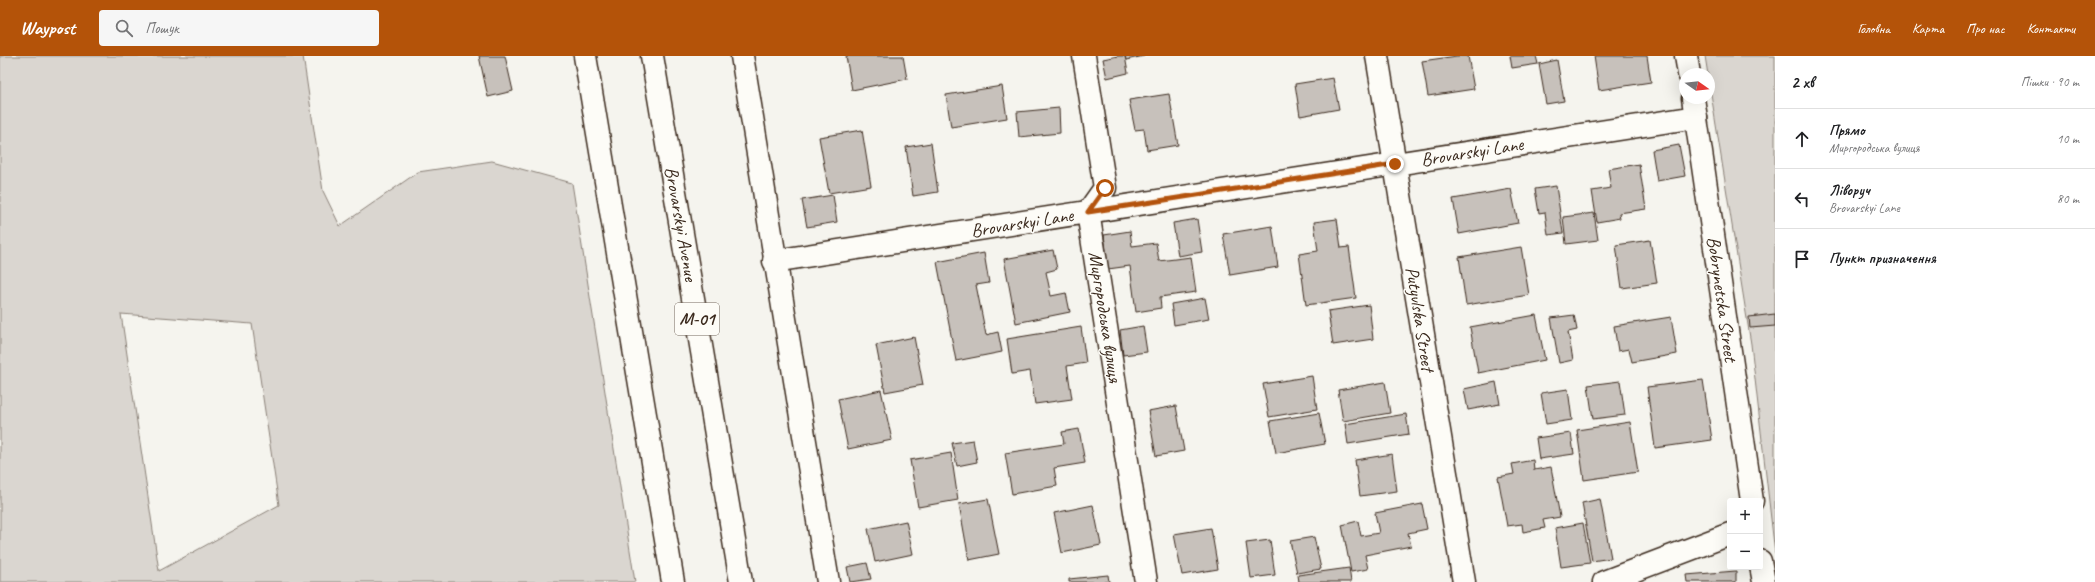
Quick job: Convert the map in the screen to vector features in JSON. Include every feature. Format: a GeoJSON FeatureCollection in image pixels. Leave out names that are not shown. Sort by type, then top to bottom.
{"type":"FeatureCollection","features":[{"type":"Feature","properties":{"kind":"main road"},"geometry":{"type":"LineString","coordinates":[[585,56],[673,582]]}},
{"type":"Feature","properties":{"kind":"main road","name":"Brovarskyi Avenue"},"geometry":{"type":"LineString","coordinates":[[652,56],[741,582]]}},
{"type":"Feature","properties":{"kind":"main road"},"geometry":{"type":"LineString","coordinates":[[742,56],[774,261],[828,582]]}},
{"type":"Feature","properties":{"kind":"main road"},"geometry":{"type":"LineString","coordinates":[[1084,56],[1105,188],[1088,212]]}},
{"type":"Feature","properties":{"kind":"main road","name":"Putyvlska Street"},"geometry":{"type":"LineString","coordinates":[[1378,56],[1464,582]]}},
{"type":"Feature","properties":{"kind":"main road"},"geometry":{"type":"LineString","coordinates":[[1686,56],[1688,68]]}},
{"type":"Feature","properties":{"kind":"main road","name":"Brovarskyi Lane"},"geometry":{"type":"LineString","coordinates":[[774,261],[1395,164],[1694,108]]}},
{"type":"Feature","properties":{"kind":"main road","name":"Bobrynetska Street"},"geometry":{"type":"LineString","coordinates":[[1694,108],[1752,498]]}},
{"type":"Feature","properties":{"kind":"main road","name":"Миргородська вулиця"},"geometry":{"type":"LineString","coordinates":[[1088,212],[1146,582]]}},
{"type":"Feature","properties":{"kind":"main road"},"geometry":{"type":"LineString","coordinates":[[1604,582],[1727,535]]}},
{"type":"Feature","properties":{"kind":"main road"},"geometry":{"type":"LineString","coordinates":[[1762,570],[1764,582]]}},
{"type":"Feature","properties":{"kind":"shaded area"},"geometry":{"type":"Polygon","coordinates":[[[0,56],[303,56],[323,191],[340,226],[418,172],[492,161],[572,183],[635,582],[0,582],[0,56]],[[121,314],[159,571],[279,505],[252,324],[121,314]]]}},
{"type":"Feature","properties":{"kind":"shaded area"},"geometry":{"type":"Polygon","coordinates":[[[1705,56],[1775,56],[1775,554],[1751,344],[1713,104],[1715,104],[1715,68],[1707,68],[1705,56]]]}},
{"type":"Feature","properties":{"kind":"building"},"geometry":{"type":"Polygon","coordinates":[[[479,56],[505,56],[513,91],[488,97],[479,56]]]}},
{"type":"Feature","properties":{"kind":"building"},"geometry":{"type":"Polygon","coordinates":[[[846,56],[903,56],[907,79],[852,90],[846,56]]]}},
{"type":"Feature","properties":{"kind":"building"},"geometry":{"type":"Polygon","coordinates":[[[1125,56],[1128,73],[1107,78],[1103,59],[1125,56]]]}},
{"type":"Feature","properties":{"kind":"building"},"geometry":{"type":"Polygon","coordinates":[[[1125,56],[1144,56],[1126,60],[1125,56]]]}},
{"type":"Feature","properties":{"kind":"building"},"geometry":{"type":"Polygon","coordinates":[[[1468,56],[1474,89],[1428,96],[1422,61],[1468,56]]]}},
{"type":"Feature","properties":{"kind":"building"},"geometry":{"type":"Polygon","coordinates":[[[1510,56],[1536,56],[1538,64],[1512,68],[1510,56]]]}},
{"type":"Feature","properties":{"kind":"building"},"geometry":{"type":"Polygon","coordinates":[[[1594,56],[1647,56],[1651,82],[1599,90],[1594,56]]]}},
{"type":"Feature","properties":{"kind":"building"},"geometry":{"type":"Polygon","coordinates":[[[1557,60],[1564,101],[1546,104],[1539,64],[1557,60]]]}},
{"type":"Feature","properties":{"kind":"building"},"geometry":{"type":"Polygon","coordinates":[[[1333,78],[1339,109],[1300,116],[1295,84],[1333,78]]]}},
{"type":"Feature","properties":{"kind":"building"},"geometry":{"type":"Polygon","coordinates":[[[1002,86],[1007,118],[951,127],[946,95],[1002,86]]]}},
{"type":"Feature","properties":{"kind":"building"},"geometry":{"type":"Polygon","coordinates":[[[1169,94],[1178,145],[1147,150],[1144,129],[1135,130],[1129,100],[1169,94]]]}},
{"type":"Feature","properties":{"kind":"building"},"geometry":{"type":"Polygon","coordinates":[[[1059,108],[1060,133],[1019,137],[1017,112],[1059,108]]]}},
{"type":"Feature","properties":{"kind":"building"},"geometry":{"type":"Polygon","coordinates":[[[862,130],[871,186],[829,193],[819,137],[862,130]]]}},
{"type":"Feature","properties":{"kind":"building"},"geometry":{"type":"Polygon","coordinates":[[[931,143],[938,192],[913,196],[906,147],[931,143]]]}},
{"type":"Feature","properties":{"kind":"building"},"geometry":{"type":"Polygon","coordinates":[[[1679,145],[1685,176],[1657,181],[1652,150],[1679,145]]]}},
{"type":"Feature","properties":{"kind":"building"},"geometry":{"type":"Polygon","coordinates":[[[1639,164],[1646,209],[1619,213],[1620,218],[1597,222],[1592,191],[1611,188],[1608,169],[1639,164]]]}},
{"type":"Feature","properties":{"kind":"building"},"geometry":{"type":"Polygon","coordinates":[[[1556,186],[1563,233],[1548,235],[1545,212],[1539,213],[1535,189],[1556,186]]]}},
{"type":"Feature","properties":{"kind":"building"},"geometry":{"type":"Polygon","coordinates":[[[1511,189],[1518,223],[1459,234],[1453,199],[1511,189]]]}},
{"type":"Feature","properties":{"kind":"building"},"geometry":{"type":"Polygon","coordinates":[[[833,195],[837,222],[807,227],[802,200],[833,195]]]}},
{"type":"Feature","properties":{"kind":"building"},"geometry":{"type":"Polygon","coordinates":[[[1594,213],[1598,240],[1566,244],[1563,217],[1594,213]]]}},
{"type":"Feature","properties":{"kind":"building"},"geometry":{"type":"Polygon","coordinates":[[[1197,219],[1202,252],[1178,256],[1173,223],[1197,219]]]}},
{"type":"Feature","properties":{"kind":"building"},"geometry":{"type":"Polygon","coordinates":[[[1337,219],[1341,248],[1349,247],[1356,298],[1306,305],[1299,254],[1318,251],[1314,222],[1337,219]]]}},
{"type":"Feature","properties":{"kind":"building"},"geometry":{"type":"Polygon","coordinates":[[[1272,226],[1278,267],[1230,275],[1223,234],[1272,226]]]}},
{"type":"Feature","properties":{"kind":"building"},"geometry":{"type":"Polygon","coordinates":[[[1130,231],[1132,246],[1156,243],[1159,261],[1191,257],[1196,292],[1160,297],[1161,308],[1136,312],[1130,266],[1108,269],[1104,235],[1130,231]]]}},
{"type":"Feature","properties":{"kind":"building"},"geometry":{"type":"Polygon","coordinates":[[[1650,240],[1657,283],[1622,288],[1616,245],[1650,240]]]}},
{"type":"Feature","properties":{"kind":"building"},"geometry":{"type":"Polygon","coordinates":[[[1521,247],[1529,295],[1466,305],[1459,257],[1521,247]]]}},
{"type":"Feature","properties":{"kind":"building"},"geometry":{"type":"Polygon","coordinates":[[[1053,250],[1057,269],[1046,272],[1051,296],[1066,293],[1070,312],[1016,323],[1004,259],[1053,250]]]}},
{"type":"Feature","properties":{"kind":"building"},"geometry":{"type":"Polygon","coordinates":[[[984,253],[989,283],[976,285],[986,335],[998,332],[1002,352],[956,361],[937,262],[984,253]]]}},
{"type":"Feature","properties":{"kind":"building"},"geometry":{"type":"Polygon","coordinates":[[[1205,298],[1209,319],[1174,325],[1171,304],[1205,298]]]}},
{"type":"Feature","properties":{"kind":"building"},"geometry":{"type":"Polygon","coordinates":[[[1369,305],[1373,339],[1333,345],[1328,311],[1369,305]]]}},
{"type":"Feature","properties":{"kind":"building"},"geometry":{"type":"Polygon","coordinates":[[[1775,314],[1775,326],[1750,328],[1749,317],[1775,314]]]}},
{"type":"Feature","properties":{"kind":"building"},"geometry":{"type":"Polygon","coordinates":[[[1536,315],[1545,360],[1478,373],[1470,327],[1536,315]]]}},
{"type":"Feature","properties":{"kind":"building"},"geometry":{"type":"Polygon","coordinates":[[[1574,315],[1577,330],[1568,332],[1573,360],[1559,363],[1551,318],[1574,315]]]}},
{"type":"Feature","properties":{"kind":"building"},"geometry":{"type":"Polygon","coordinates":[[[1671,317],[1677,354],[1632,362],[1629,349],[1618,351],[1614,326],[1671,317]]]}},
{"type":"Feature","properties":{"kind":"building"},"geometry":{"type":"Polygon","coordinates":[[[1143,326],[1147,352],[1123,355],[1120,330],[1143,326]]]}},
{"type":"Feature","properties":{"kind":"building"},"geometry":{"type":"Polygon","coordinates":[[[1081,327],[1086,363],[1067,366],[1072,399],[1035,404],[1030,371],[1012,374],[1007,339],[1081,327]]]}},
{"type":"Feature","properties":{"kind":"building"},"geometry":{"type":"Polygon","coordinates":[[[914,337],[923,385],[885,392],[876,345],[914,337]]]}},
{"type":"Feature","properties":{"kind":"building"},"geometry":{"type":"Polygon","coordinates":[[[1312,376],[1317,409],[1269,417],[1263,384],[1312,376]]]}},
{"type":"Feature","properties":{"kind":"building"},"geometry":{"type":"Polygon","coordinates":[[[1703,380],[1712,440],[1655,448],[1647,387],[1703,380]]]}},
{"type":"Feature","properties":{"kind":"building"},"geometry":{"type":"Polygon","coordinates":[[[1620,381],[1625,415],[1593,419],[1588,385],[1620,381]]]}},
{"type":"Feature","properties":{"kind":"building"},"geometry":{"type":"Polygon","coordinates":[[[1385,382],[1390,413],[1343,421],[1338,390],[1385,382]]]}},
{"type":"Feature","properties":{"kind":"building"},"geometry":{"type":"Polygon","coordinates":[[[1496,382],[1500,404],[1468,410],[1464,389],[1496,382]]]}},
{"type":"Feature","properties":{"kind":"building"},"geometry":{"type":"Polygon","coordinates":[[[1568,389],[1572,420],[1546,424],[1541,393],[1568,389]]]}},
{"type":"Feature","properties":{"kind":"building"},"geometry":{"type":"Polygon","coordinates":[[[881,390],[892,440],[848,449],[838,399],[881,390]]]}},
{"type":"Feature","properties":{"kind":"building"},"geometry":{"type":"Polygon","coordinates":[[[1176,406],[1184,451],[1156,456],[1148,411],[1176,406]]]}},
{"type":"Feature","properties":{"kind":"building"},"geometry":{"type":"Polygon","coordinates":[[[1319,413],[1325,444],[1276,453],[1270,421],[1319,413]]]}},
{"type":"Feature","properties":{"kind":"building"},"geometry":{"type":"Polygon","coordinates":[[[1406,414],[1409,434],[1348,444],[1345,424],[1406,414]]]}},
{"type":"Feature","properties":{"kind":"building"},"geometry":{"type":"Polygon","coordinates":[[[1630,422],[1638,472],[1584,480],[1577,430],[1630,422]]]}},
{"type":"Feature","properties":{"kind":"building"},"geometry":{"type":"Polygon","coordinates":[[[1079,429],[1085,463],[1054,468],[1057,486],[1012,494],[1005,453],[1064,444],[1062,432],[1079,429]]]}},
{"type":"Feature","properties":{"kind":"building"},"geometry":{"type":"Polygon","coordinates":[[[1571,433],[1574,454],[1539,459],[1536,438],[1571,433]]]}},
{"type":"Feature","properties":{"kind":"building"},"geometry":{"type":"Polygon","coordinates":[[[973,440],[977,462],[957,466],[952,443],[973,440]]]}},
{"type":"Feature","properties":{"kind":"building"},"geometry":{"type":"Polygon","coordinates":[[[951,453],[958,500],[918,507],[910,460],[951,453]]]}},
{"type":"Feature","properties":{"kind":"building"},"geometry":{"type":"Polygon","coordinates":[[[1392,454],[1397,491],[1360,496],[1355,460],[1392,454]]]}},
{"type":"Feature","properties":{"kind":"building"},"geometry":{"type":"Polygon","coordinates":[[[1533,460],[1534,470],[1551,467],[1560,517],[1543,520],[1545,528],[1523,532],[1522,524],[1507,526],[1498,477],[1514,474],[1512,464],[1533,460]]]}},
{"type":"Feature","properties":{"kind":"building"},"geometry":{"type":"Polygon","coordinates":[[[988,499],[999,554],[969,560],[959,504],[988,499]]]}},
{"type":"Feature","properties":{"kind":"building"},"geometry":{"type":"Polygon","coordinates":[[[1600,499],[1611,558],[1592,561],[1582,503],[1600,499]]]}},
{"type":"Feature","properties":{"kind":"building"},"geometry":{"type":"Polygon","coordinates":[[[1422,504],[1427,529],[1408,533],[1411,546],[1365,555],[1368,569],[1351,572],[1342,525],[1358,521],[1361,536],[1379,533],[1375,513],[1422,504]]]}},
{"type":"Feature","properties":{"kind":"building"},"geometry":{"type":"Polygon","coordinates":[[[1093,505],[1101,545],[1062,553],[1054,513],[1093,505]]]}},
{"type":"Feature","properties":{"kind":"building"},"geometry":{"type":"Polygon","coordinates":[[[906,521],[913,554],[875,562],[868,529],[906,521]]]}},
{"type":"Feature","properties":{"kind":"building"},"geometry":{"type":"Polygon","coordinates":[[[1583,523],[1590,563],[1561,567],[1555,528],[1583,523]]]}},
{"type":"Feature","properties":{"kind":"building"},"geometry":{"type":"Polygon","coordinates":[[[1211,528],[1218,569],[1182,575],[1174,534],[1211,528]]]}},
{"type":"Feature","properties":{"kind":"building"},"geometry":{"type":"Polygon","coordinates":[[[1314,537],[1321,569],[1297,573],[1290,541],[1314,537]]]}},
{"type":"Feature","properties":{"kind":"building"},"geometry":{"type":"Polygon","coordinates":[[[1270,540],[1275,575],[1251,578],[1246,543],[1270,540]]]}},
{"type":"Feature","properties":{"kind":"building"},"geometry":{"type":"Polygon","coordinates":[[[867,563],[871,579],[850,582],[847,567],[867,563]]]}},
{"type":"Feature","properties":{"kind":"building"},"geometry":{"type":"Polygon","coordinates":[[[1349,568],[1351,582],[1299,582],[1298,575],[1349,568]]]}},
{"type":"Feature","properties":{"kind":"building"},"geometry":{"type":"Polygon","coordinates":[[[1736,571],[1736,582],[1687,582],[1686,575],[1736,571]]]}},
{"type":"Feature","properties":{"kind":"building"},"geometry":{"type":"Polygon","coordinates":[[[1108,575],[1109,582],[1069,582],[1069,579],[1108,575]]]}},
{"type":"Feature","properties":{"kind":"route"},"geometry":{"type":"LineString","coordinates":[[1105,188],[1088,212],[1395,164]]}}]}
